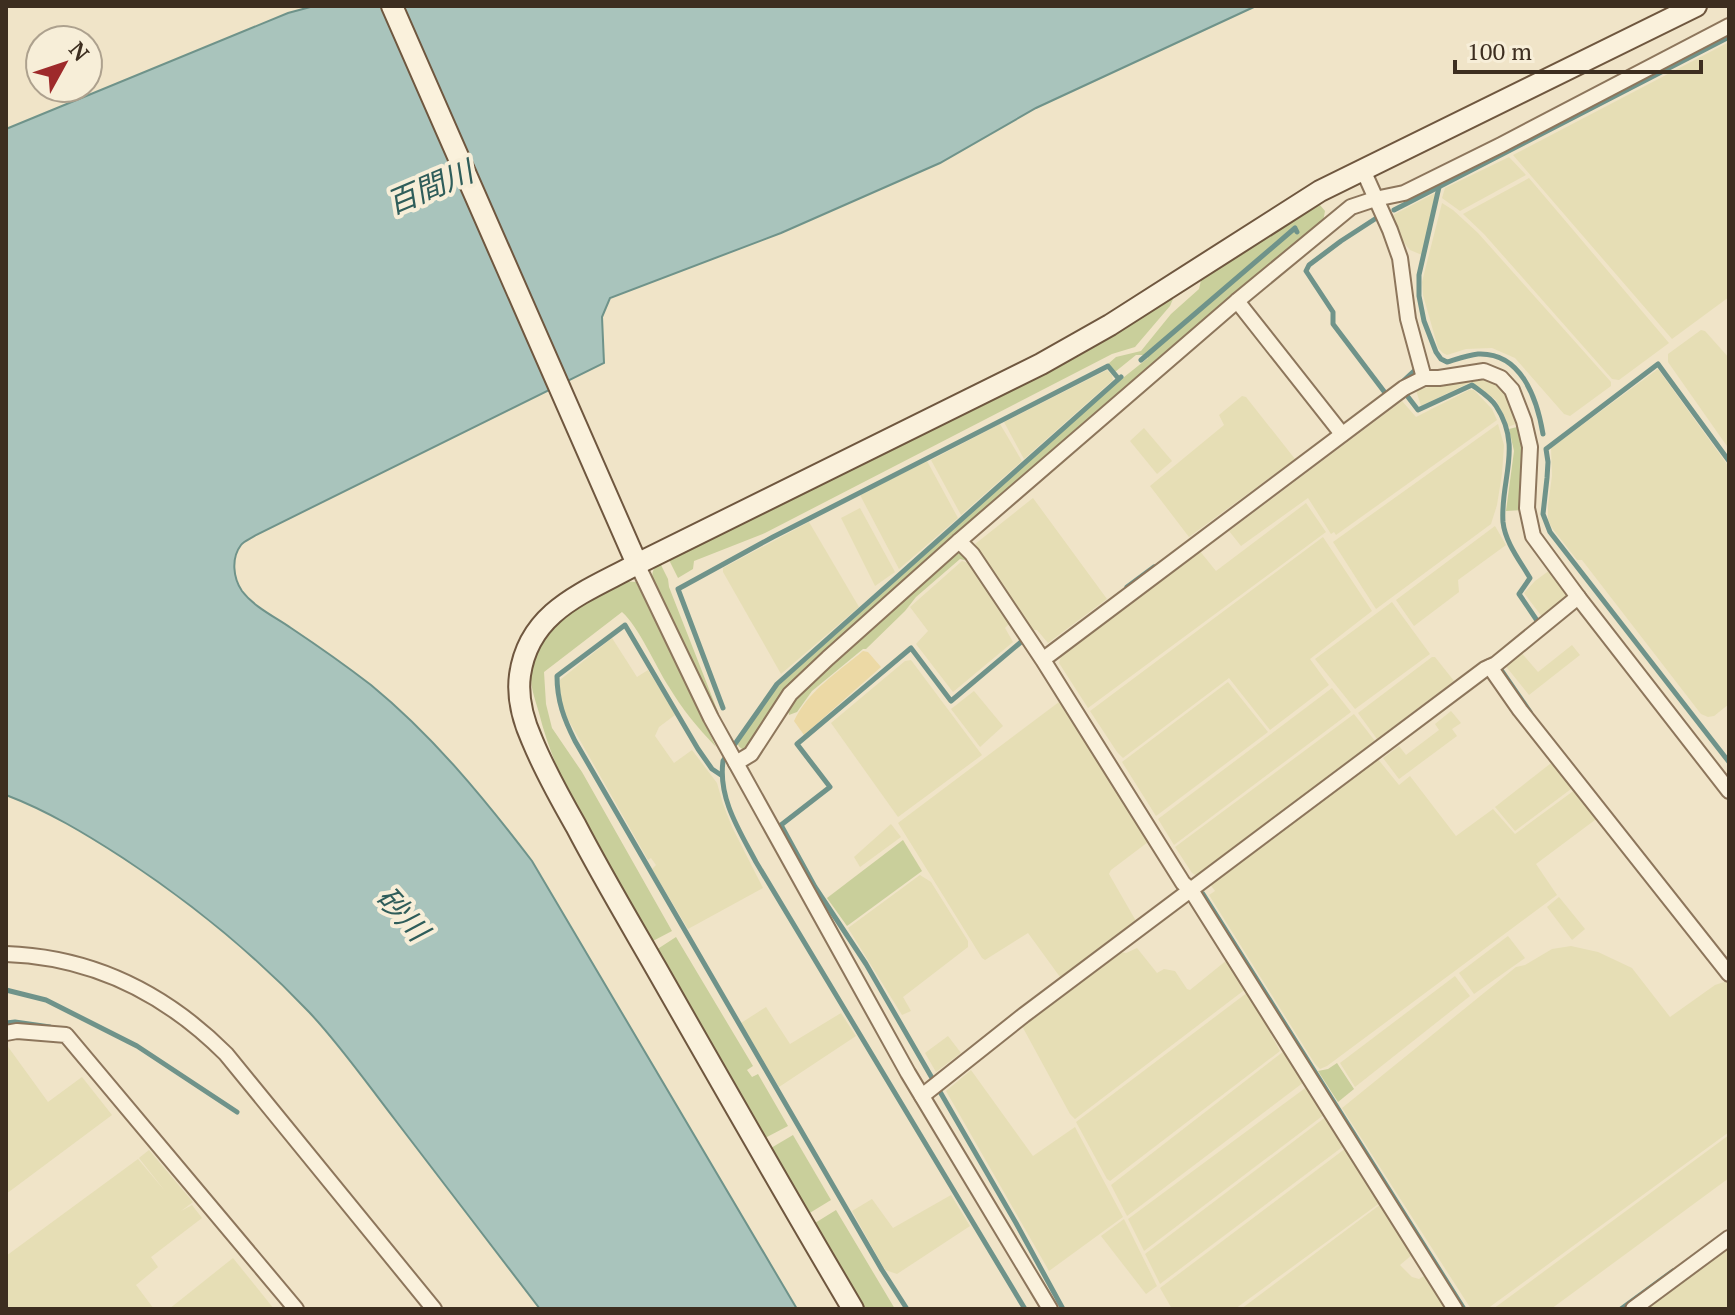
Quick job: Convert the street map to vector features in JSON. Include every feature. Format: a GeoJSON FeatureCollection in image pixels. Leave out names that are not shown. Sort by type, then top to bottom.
{"type":"FeatureCollection","features":[{"type":"Feature","properties":{"kind":"street"},"geometry":{"type":"LineString","coordinates":[[392,6],[637,564],[711,718],[922,1096],[1050,1309]]}},
{"type":"Feature","properties":{"kind":"street"},"geometry":{"type":"LineString","coordinates":[[853,1309],[601,872],[531,738],[520,705],[520,677],[524,654],[534,633],[548,616],[571,600],[637,564],[1041,364],[1121,318],[1320,191],[1696,6]]}},
{"type":"Feature","properties":{"kind":"street"},"geometry":{"type":"LineString","coordinates":[[732,756],[751,754],[790,694],[828,658],[1237,301],[1351,207],[1404,193],[1729,26]]}},
{"type":"Feature","properties":{"kind":"street"},"geometry":{"type":"LineString","coordinates":[[1363,170],[1400,258],[1408,319],[1424,378]]}},
{"type":"Feature","properties":{"kind":"street"},"geometry":{"type":"LineString","coordinates":[[1237,301],[1340,431]]}},
{"type":"Feature","properties":{"kind":"street"},"geometry":{"type":"LineString","coordinates":[[1049,655],[1340,431],[1404,388],[1424,378],[1484,371],[1501,378],[1512,390],[1524,421],[1530,447],[1527,508],[1533,536],[1729,791]]}},
{"type":"Feature","properties":{"kind":"street"},"geometry":{"type":"LineString","coordinates":[[959,541],[972,554],[1043,660],[1455,1309]]}},
{"type":"Feature","properties":{"kind":"street"},"geometry":{"type":"LineString","coordinates":[[922,1096],[1024,1015],[1495,664],[1578,597]]}},
{"type":"Feature","properties":{"kind":"street"},"geometry":{"type":"LineString","coordinates":[[1495,664],[1520,710],[1729,974]]}},
{"type":"Feature","properties":{"kind":"street"},"geometry":{"type":"LineString","coordinates":[[6,954],[68,962],[137,986],[204,1032],[226,1054],[434,1309]]}},
{"type":"Feature","properties":{"kind":"street"},"geometry":{"type":"LineString","coordinates":[[6,1033],[66,1035],[296,1309]]}},
{"type":"Feature","properties":{"kind":"street"},"geometry":{"type":"LineString","coordinates":[[1633,1309],[1729,1238]]}},
{"type":"Feature","properties":{"kind":"shaded area"},"geometry":{"type":"Polygon","coordinates":[[[1729,42],[1729,297],[1672,339],[1513,155],[1729,42]]]}},
{"type":"Feature","properties":{"kind":"shaded area"},"geometry":{"type":"Polygon","coordinates":[[[1509,157],[1526,175],[1460,211],[1442,198],[1445,188],[1509,157]]]}},
{"type":"Feature","properties":{"kind":"shaded area"},"geometry":{"type":"Polygon","coordinates":[[[1529,178],[1669,343],[1619,380],[1612,379],[1463,214],[1529,178]]]}},
{"type":"Feature","properties":{"kind":"shaded area"},"geometry":{"type":"Polygon","coordinates":[[[1437,192],[1422,255],[1410,250],[1400,238],[1393,215],[1437,192]]]}},
{"type":"Feature","properties":{"kind":"shaded area"},"geometry":{"type":"Polygon","coordinates":[[[1442,203],[1478,233],[1611,382],[1611,386],[1570,416],[1564,414],[1515,358],[1492,348],[1466,349],[1447,355],[1438,348],[1422,282],[1442,203]]]}},
{"type":"Feature","properties":{"kind":"shaded area"},"geometry":{"type":"Polygon","coordinates":[[[1701,330],[1729,358],[1729,449],[1668,362],[1668,354],[1701,330]]]}},
{"type":"Feature","properties":{"kind":"shaded area"},"geometry":{"type":"Polygon","coordinates":[[[1658,369],[1729,467],[1729,704],[1708,717],[1701,714],[1548,520],[1551,448],[1658,369]]]}},
{"type":"Feature","properties":{"kind":"shaded area"},"geometry":{"type":"Polygon","coordinates":[[[1107,370],[1113,380],[1024,459],[1004,422],[1107,370]]]}},
{"type":"Feature","properties":{"kind":"shaded area"},"geometry":{"type":"Polygon","coordinates":[[[1487,377],[1509,394],[1518,423],[1508,427],[1496,400],[1471,382],[1421,406],[1416,390],[1468,378],[1487,377]]]}},
{"type":"Feature","properties":{"kind":"shaded area"},"geometry":{"type":"Polygon","coordinates":[[[1474,390],[1492,409],[1497,420],[1336,535],[1334,532],[1331,534],[1308,498],[1241,546],[1229,531],[1402,401],[1416,417],[1474,390]]]}},
{"type":"Feature","properties":{"kind":"shaded area"},"geometry":{"type":"Polygon","coordinates":[[[1242,396],[1246,397],[1295,459],[1189,537],[1150,486],[1224,425],[1219,415],[1242,396]]]}},
{"type":"Feature","properties":{"kind":"shaded area"},"geometry":{"type":"Polygon","coordinates":[[[1000,424],[1022,461],[961,515],[931,460],[1000,424]]]}},
{"type":"Feature","properties":{"kind":"shaded area"},"geometry":{"type":"Polygon","coordinates":[[[1498,424],[1504,445],[1502,474],[1491,524],[1376,609],[1333,542],[1498,424]]]}},
{"type":"Feature","properties":{"kind":"shaded area"},"geometry":{"type":"Polygon","coordinates":[[[1144,428],[1172,461],[1157,474],[1130,441],[1144,428]]]}},
{"type":"Feature","properties":{"kind":"shaded area"},"geometry":{"type":"Polygon","coordinates":[[[927,461],[958,518],[899,569],[860,495],[927,461]]]}},
{"type":"Feature","properties":{"kind":"shaded area"},"geometry":{"type":"Polygon","coordinates":[[[1033,498],[1107,599],[1048,643],[1037,630],[1031,630],[975,544],[1033,498]]]}},
{"type":"Feature","properties":{"kind":"shaded area"},"geometry":{"type":"Polygon","coordinates":[[[1306,503],[1326,532],[1088,708],[1059,663],[1062,653],[1199,550],[1216,571],[1306,503]]]}},
{"type":"Feature","properties":{"kind":"shaded area"},"geometry":{"type":"Polygon","coordinates":[[[860,508],[895,572],[875,586],[841,518],[860,508]]]}},
{"type":"Feature","properties":{"kind":"shaded area"},"geometry":{"type":"Polygon","coordinates":[[[809,522],[859,607],[781,674],[723,568],[809,522]]]}},
{"type":"Feature","properties":{"kind":"shaded area"},"geometry":{"type":"Polygon","coordinates":[[[1495,526],[1506,545],[1458,580],[1459,592],[1414,626],[1396,600],[1495,526]]]}},
{"type":"Feature","properties":{"kind":"shaded area"},"geometry":{"type":"Polygon","coordinates":[[[1323,537],[1372,611],[1310,659],[1329,685],[1270,730],[1229,678],[1123,758],[1090,711],[1323,537]]]}},
{"type":"Feature","properties":{"kind":"shaded area"},"geometry":{"type":"Polygon","coordinates":[[[962,561],[969,563],[1009,624],[1005,628],[1013,642],[953,692],[916,644],[928,631],[910,607],[962,561]]]}},
{"type":"Feature","properties":{"kind":"shaded area"},"geometry":{"type":"Polygon","coordinates":[[[1550,570],[1568,592],[1566,599],[1543,618],[1524,593],[1550,570]]]}},
{"type":"Feature","properties":{"kind":"shaded area"},"geometry":{"type":"Polygon","coordinates":[[[1392,602],[1430,654],[1355,709],[1315,659],[1392,602]]]}},
{"type":"Feature","properties":{"kind":"shaded area"},"geometry":{"type":"Polygon","coordinates":[[[612,638],[637,677],[648,670],[670,705],[675,715],[659,727],[655,736],[674,763],[692,750],[717,783],[732,827],[763,888],[688,929],[652,869],[656,865],[651,858],[648,860],[565,714],[560,696],[560,680],[612,638]]]}},
{"type":"Feature","properties":{"kind":"shaded area"},"geometry":{"type":"Polygon","coordinates":[[[1572,645],[1580,655],[1529,695],[1504,664],[1520,651],[1538,672],[1572,645]]]}},
{"type":"Feature","properties":{"kind":"shaded area"},"geometry":{"type":"Polygon","coordinates":[[[1432,657],[1454,681],[1377,739],[1358,713],[1432,657]]]}},
{"type":"Feature","properties":{"kind":"shaded area"},"geometry":{"type":"Polygon","coordinates":[[[911,660],[982,755],[898,817],[831,723],[905,661],[911,660]]]}},
{"type":"Feature","properties":{"kind":"shaded area"},"geometry":{"type":"Polygon","coordinates":[[[1228,682],[1268,732],[1156,816],[1122,762],[1228,682]]]}},
{"type":"Feature","properties":{"kind":"shaded area"},"geometry":{"type":"Polygon","coordinates":[[[1332,688],[1351,712],[1174,845],[1158,819],[1332,688]]]}},
{"type":"Feature","properties":{"kind":"shaded area"},"geometry":{"type":"Polygon","coordinates":[[[974,691],[1003,726],[980,747],[951,709],[974,691]]]}},
{"type":"Feature","properties":{"kind":"shaded area"},"geometry":{"type":"Polygon","coordinates":[[[1059,702],[1148,842],[1109,874],[1136,921],[1060,977],[1028,933],[985,960],[982,958],[898,823],[1059,702]]]}},
{"type":"Feature","properties":{"kind":"shaded area"},"geometry":{"type":"Polygon","coordinates":[[[1451,711],[1461,723],[1452,729],[1457,736],[1399,779],[1383,758],[1399,746],[1406,755],[1439,730],[1435,724],[1451,711]]]}},
{"type":"Feature","properties":{"kind":"shaded area"},"geometry":{"type":"Polygon","coordinates":[[[1354,714],[1375,741],[1197,876],[1192,873],[1175,847],[1354,714]]]}},
{"type":"Feature","properties":{"kind":"shaded area"},"geometry":{"type":"Polygon","coordinates":[[[1377,758],[1399,785],[1410,776],[1456,836],[1493,809],[1515,834],[1576,789],[1599,817],[1536,864],[1557,895],[1320,1069],[1209,895],[1215,891],[1209,883],[1377,758]]]}},
{"type":"Feature","properties":{"kind":"shaded area"},"geometry":{"type":"Polygon","coordinates":[[[1555,760],[1575,786],[1515,831],[1495,807],[1555,760]]]}},
{"type":"Feature","properties":{"kind":"shaded area"},"geometry":{"type":"Polygon","coordinates":[[[891,824],[901,837],[860,867],[854,857],[891,824]]]}},
{"type":"Feature","properties":{"kind":"shaded area"},"geometry":{"type":"Polygon","coordinates":[[[920,875],[931,882],[968,941],[968,947],[903,997],[911,1011],[902,1015],[848,928],[920,875]]]}},
{"type":"Feature","properties":{"kind":"shaded area"},"geometry":{"type":"Polygon","coordinates":[[[1559,897],[1585,929],[1572,940],[1547,907],[1559,897]]]}},
{"type":"Feature","properties":{"kind":"shaded area"},"geometry":{"type":"Polygon","coordinates":[[[1508,936],[1525,958],[1474,994],[1459,973],[1508,936]]]}},
{"type":"Feature","properties":{"kind":"shaded area"},"geometry":{"type":"Polygon","coordinates":[[[1571,946],[1598,952],[1632,968],[1670,1017],[1715,985],[1727,981],[1729,1132],[1487,1309],[1471,1309],[1342,1108],[1516,967],[1552,949],[1571,946]]]}},
{"type":"Feature","properties":{"kind":"shaded area"},"geometry":{"type":"Polygon","coordinates":[[[1137,948],[1157,973],[1164,969],[1175,971],[1187,989],[1190,990],[1227,960],[1247,988],[1075,1119],[1022,1026],[1120,952],[1137,948]]]}},
{"type":"Feature","properties":{"kind":"shaded area"},"geometry":{"type":"Polygon","coordinates":[[[1455,976],[1470,996],[1355,1087],[1340,1063],[1455,976]]]}},
{"type":"Feature","properties":{"kind":"shaded area"},"geometry":{"type":"Polygon","coordinates":[[[1248,992],[1280,1051],[1110,1181],[1107,1179],[1076,1122],[1248,992]]]}},
{"type":"Feature","properties":{"kind":"shaded area"},"geometry":{"type":"Polygon","coordinates":[[[766,1007],[790,1044],[841,1013],[856,1036],[779,1087],[741,1023],[766,1007]]]}},
{"type":"Feature","properties":{"kind":"shaded area"},"geometry":{"type":"Polygon","coordinates":[[[948,1036],[961,1053],[936,1072],[925,1053],[948,1036]]]}},
{"type":"Feature","properties":{"kind":"shaded area"},"geometry":{"type":"Polygon","coordinates":[[[6,1044],[48,1102],[82,1077],[112,1115],[6,1194],[6,1044]]]}},
{"type":"Feature","properties":{"kind":"shaded area"},"geometry":{"type":"Polygon","coordinates":[[[1284,1051],[1304,1082],[1127,1216],[1111,1185],[1284,1051]]]}},
{"type":"Feature","properties":{"kind":"shaded area"},"geometry":{"type":"Polygon","coordinates":[[[971,1070],[1033,1156],[1075,1127],[1123,1217],[1049,1271],[946,1091],[971,1070]]]}},
{"type":"Feature","properties":{"kind":"shaded area"},"geometry":{"type":"Polygon","coordinates":[[[1308,1086],[1325,1114],[1144,1251],[1128,1219],[1308,1086]]]}},
{"type":"Feature","properties":{"kind":"shaded area"},"geometry":{"type":"Polygon","coordinates":[[[1327,1116],[1345,1145],[1160,1284],[1145,1254],[1327,1116]]]}},
{"type":"Feature","properties":{"kind":"shaded area"},"geometry":{"type":"Polygon","coordinates":[[[1729,1135],[1729,1178],[1551,1309],[1493,1309],[1729,1135]]]}},
{"type":"Feature","properties":{"kind":"shaded area"},"geometry":{"type":"Polygon","coordinates":[[[1346,1148],[1381,1202],[1235,1309],[1172,1309],[1160,1288],[1346,1148]]]}},
{"type":"Feature","properties":{"kind":"shaded area"},"geometry":{"type":"Polygon","coordinates":[[[149,1150],[193,1202],[181,1211],[192,1205],[202,1218],[151,1257],[158,1267],[136,1285],[154,1309],[6,1309],[6,1256],[138,1159],[165,1191],[139,1158],[149,1150]]]}},
{"type":"Feature","properties":{"kind":"shaded area"},"geometry":{"type":"Polygon","coordinates":[[[951,1195],[970,1226],[897,1274],[885,1270],[852,1211],[872,1199],[893,1228],[951,1195]]]}},
{"type":"Feature","properties":{"kind":"shaded area"},"geometry":{"type":"Polygon","coordinates":[[[1381,1204],[1413,1254],[1400,1265],[1412,1277],[1419,1279],[1427,1274],[1448,1309],[1241,1309],[1381,1204]]]}},
{"type":"Feature","properties":{"kind":"shaded area"},"geometry":{"type":"Polygon","coordinates":[[[1124,1219],[1157,1286],[1146,1294],[1101,1236],[1124,1219]]]}},
{"type":"Feature","properties":{"kind":"shaded area"},"geometry":{"type":"Polygon","coordinates":[[[1729,1249],[1729,1309],[1646,1309],[1729,1249]]]}},
{"type":"Feature","properties":{"kind":"shaded area"},"geometry":{"type":"Polygon","coordinates":[[[233,1258],[274,1309],[169,1309],[233,1258]]]}},
{"type":"Feature","properties":{"kind":"green space"},"geometry":{"type":"Polygon","coordinates":[[[1311,204],[1320,205],[1325,211],[1323,222],[794,683],[749,750],[739,747],[737,743],[778,686],[1104,393],[1297,227],[1144,355],[1136,355],[1115,372],[1108,364],[1116,357],[1141,351],[1171,314],[1199,289],[1202,276],[1311,204]]]}},
{"type":"Feature","properties":{"kind":"green space"},"geometry":{"type":"Polygon","coordinates":[[[1171,297],[1170,306],[1135,347],[1112,354],[765,533],[694,561],[693,569],[678,578],[668,558],[1171,297]]]}},
{"type":"Feature","properties":{"kind":"green space"},"geometry":{"type":"Polygon","coordinates":[[[1521,426],[1525,450],[1523,510],[1506,511],[1514,451],[1509,429],[1521,426]]]}},
{"type":"Feature","properties":{"kind":"green space"},"geometry":{"type":"Polygon","coordinates":[[[955,553],[964,554],[968,561],[960,559],[916,597],[866,649],[812,691],[797,712],[789,715],[788,707],[808,684],[955,553]]]}},
{"type":"Feature","properties":{"kind":"green space"},"geometry":{"type":"Polygon","coordinates":[[[660,563],[718,718],[653,584],[653,572],[660,563]]]}},
{"type":"Feature","properties":{"kind":"green space"},"geometry":{"type":"Polygon","coordinates":[[[622,581],[636,582],[716,747],[679,703],[641,637],[622,612],[544,672],[546,704],[552,728],[582,772],[672,931],[651,942],[603,859],[559,772],[531,682],[535,655],[554,627],[575,609],[622,581]]]}},
{"type":"Feature","properties":{"kind":"green space"},"geometry":{"type":"Polygon","coordinates":[[[903,840],[922,871],[847,926],[827,898],[903,840]]]}},
{"type":"Feature","properties":{"kind":"green space"},"geometry":{"type":"Polygon","coordinates":[[[676,937],[753,1066],[747,1070],[752,1077],[758,1074],[788,1126],[765,1138],[656,950],[676,937]]]}},
{"type":"Feature","properties":{"kind":"green space"},"geometry":{"type":"Polygon","coordinates":[[[1337,1063],[1354,1089],[1338,1102],[1318,1071],[1337,1063]]]}},
{"type":"Feature","properties":{"kind":"green space"},"geometry":{"type":"Polygon","coordinates":[[[793,1135],[831,1200],[808,1214],[771,1148],[793,1135]]]}},
{"type":"Feature","properties":{"kind":"green space"},"geometry":{"type":"Polygon","coordinates":[[[836,1210],[895,1309],[865,1309],[815,1223],[836,1210]]]}},
{"type":"Feature","properties":{"kind":"sand"},"geometry":{"type":"Polygon","coordinates":[[[863,651],[868,652],[881,667],[804,735],[794,721],[807,700],[863,651]]]}},
{"type":"Feature","properties":{"kind":"water"},"geometry":{"type":"Polygon","coordinates":[[[314,6],[1256,6],[1036,108],[940,163],[781,233],[610,298],[602,317],[604,363],[256,535],[238,550],[234,568],[247,597],[351,670],[394,705],[456,768],[532,861],[797,1309],[540,1309],[343,1052],[288,991],[220,930],[148,875],[66,824],[6,795],[6,129],[67,104],[104,104],[104,89],[288,13],[314,6]]]}},
{"type":"Feature","properties":{"kind":"waterway"},"geometry":{"type":"LineString","coordinates":[[1394,210],[1729,37]]}},
{"type":"Feature","properties":{"kind":"waterway"},"geometry":{"type":"LineString","coordinates":[[1439,187],[1419,275],[1424,321],[1436,352],[1447,362],[1478,354],[1493,355],[1516,369],[1531,392],[1543,434]]}},
{"type":"Feature","properties":{"kind":"waterway"},"geometry":{"type":"LineString","coordinates":[[1378,217],[1341,241],[1309,265],[1306,271],[1333,312],[1333,324],[1386,394]]}},
{"type":"Feature","properties":{"kind":"waterway"},"geometry":{"type":"LineString","coordinates":[[1141,360],[1295,228],[1297,232]]}},
{"type":"Feature","properties":{"kind":"waterway"},"geometry":{"type":"LineString","coordinates":[[1729,461],[1658,364],[1546,449],[1548,462],[1543,514],[1550,532],[1729,762]]}},
{"type":"Feature","properties":{"kind":"waterway"},"geometry":{"type":"LineString","coordinates":[[723,708],[678,589],[773,537],[1108,366],[1118,378]]}},
{"type":"Feature","properties":{"kind":"waterway"},"geometry":{"type":"LineString","coordinates":[[1400,384],[1414,371]]}},
{"type":"Feature","properties":{"kind":"waterway"},"geometry":{"type":"LineString","coordinates":[[1025,1309],[756,862],[727,801],[723,761],[777,684],[1121,377]]}},
{"type":"Feature","properties":{"kind":"waterway"},"geometry":{"type":"LineString","coordinates":[[1405,393],[1418,410],[1472,385],[1496,406],[1504,421],[1509,450],[1504,529],[1530,578],[1519,594],[1538,622],[1534,626]]}},
{"type":"Feature","properties":{"kind":"waterway"},"geometry":{"type":"LineString","coordinates":[[1127,587],[1154,567]]}},
{"type":"Feature","properties":{"kind":"waterway"},"geometry":{"type":"LineString","coordinates":[[721,775],[712,769],[698,749],[625,625],[557,676],[562,710],[575,741],[907,1309]]}},
{"type":"Feature","properties":{"kind":"waterway"},"geometry":{"type":"LineString","coordinates":[[1021,642],[951,701],[911,648],[797,744],[830,787],[781,825],[815,887],[866,964],[1063,1309]]}},
{"type":"Feature","properties":{"kind":"waterway"},"geometry":{"type":"LineString","coordinates":[[1497,664],[1530,712]]}},
{"type":"Feature","properties":{"kind":"waterway"},"geometry":{"type":"LineString","coordinates":[[1203,894],[1464,1309]]}},
{"type":"Feature","properties":{"kind":"waterway"},"geometry":{"type":"LineString","coordinates":[[6,990],[46,1000],[137,1046],[237,1112]]}},
{"type":"Feature","properties":{"kind":"waterway"},"geometry":{"type":"LineString","coordinates":[[6,1023],[52,1029]]}},
{"type":"Feature","properties":{"kind":"waterway"},"geometry":{"type":"LineString","coordinates":[[1621,1309],[1673,1271]]}},
{"type":"Feature","properties":{"kind":"water label","name":"百間川"},"geometry":{"type":"Point","coordinates":[430,188]}},
{"type":"Feature","properties":{"kind":"water label","name":"砂川"},"geometry":{"type":"Point","coordinates":[402,914]}}]}
